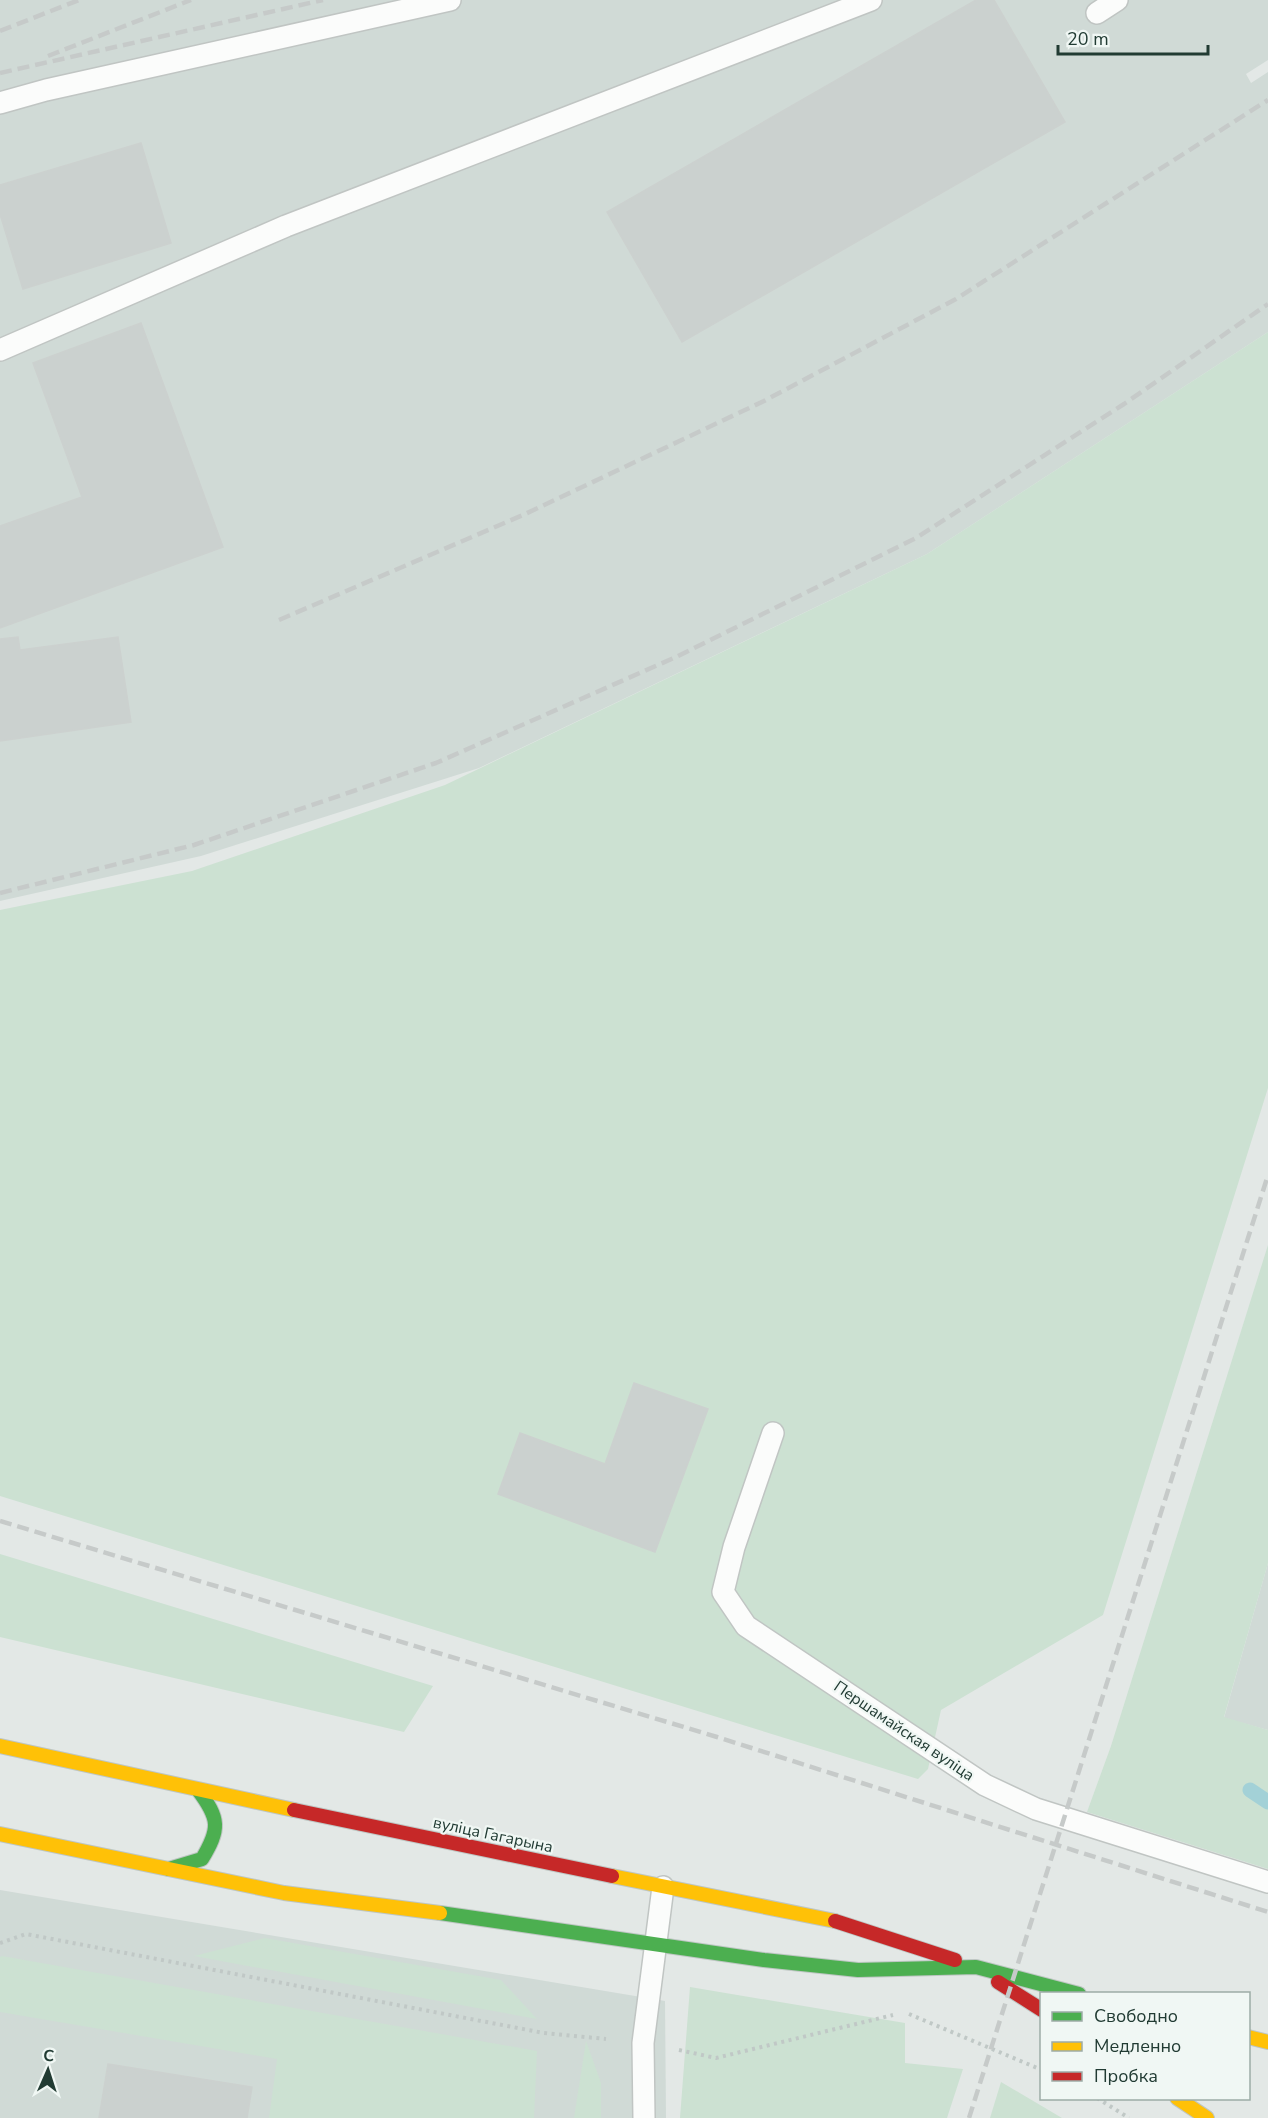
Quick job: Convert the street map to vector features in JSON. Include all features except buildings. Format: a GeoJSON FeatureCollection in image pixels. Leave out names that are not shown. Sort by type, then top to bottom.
{"type":"FeatureCollection","features":[{"type":"Feature","properties":{"kind":"main road","name":"вуліца Гагарына"},"geometry":{"type":"LineString","coordinates":[[0,1746],[198,1790],[842,1922],[976,1967],[1040,2009]]}},
{"type":"Feature","properties":{"kind":"main road"},"geometry":{"type":"LineString","coordinates":[[169,1869],[202,1859],[214,1839],[214,1818],[209,1804],[198,1790]]}},
{"type":"Feature","properties":{"kind":"main road"},"geometry":{"type":"LineString","coordinates":[[0,1834],[284,1893],[484,1918],[764,1960],[858,1970],[976,1967],[1071,1992]]}},
{"type":"Feature","properties":{"kind":"main road"},"geometry":{"type":"LineString","coordinates":[[1250,2038],[1268,2042]]}},
{"type":"Feature","properties":{"kind":"main road"},"geometry":{"type":"LineString","coordinates":[[1180,2100],[1207,2118]]}},
{"type":"Feature","properties":{"kind":"lane"},"geometry":{"type":"LineString","coordinates":[[0,103],[46,90],[450,0]]}},
{"type":"Feature","properties":{"kind":"lane"},"geometry":{"type":"LineString","coordinates":[[0,350],[286,226],[871,0]]}},
{"type":"Feature","properties":{"kind":"lane"},"geometry":{"type":"LineString","coordinates":[[1096,13],[1117,0]]}},
{"type":"Feature","properties":{"kind":"lane","name":"Першамайская вуліца"},"geometry":{"type":"LineString","coordinates":[[773,1433],[734,1547],[723,1592],[746,1626],[985,1785],[1036,1809],[1268,1882]]}},
{"type":"Feature","properties":{"kind":"lane"},"geometry":{"type":"LineString","coordinates":[[644,2118],[643,2043],[663,1887]]}},
{"type":"Feature","properties":{"kind":"path"},"geometry":{"type":"LineString","coordinates":[[0,1943],[26,1934],[544,2033],[643,2043],[716,2058],[894,2015]]}},
{"type":"Feature","properties":{"kind":"path"},"geometry":{"type":"LineString","coordinates":[[905,2012],[1040,2070]]}},
{"type":"Feature","properties":{"kind":"path"},"geometry":{"type":"LineString","coordinates":[[1100,2100],[1129,2118]]}},
{"type":"Feature","properties":{"kind":"shaded area"},"geometry":{"type":"Polygon","coordinates":[[[0,0],[1268,0],[1268,60],[1246,74],[1251,83],[1268,72],[1268,332],[927,554],[479,768],[201,856],[0,901],[0,0]]]}},
{"type":"Feature","properties":{"kind":"shaded area"},"geometry":{"type":"Polygon","coordinates":[[[1268,1563],[1268,1730],[1224,1718],[1268,1563]]]}},
{"type":"Feature","properties":{"kind":"shaded area"},"geometry":{"type":"Polygon","coordinates":[[[0,1890],[665,2001],[666,2118],[0,2118],[0,1890]]]}},
{"type":"Feature","properties":{"kind":"green space"},"geometry":{"type":"Polygon","coordinates":[[[1268,332],[1268,1088],[1103,1615],[941,1710],[928,1769],[918,1779],[0,1496],[0,910],[192,871],[445,785],[927,554],[1268,332]]]}},
{"type":"Feature","properties":{"kind":"green space"},"geometry":{"type":"Polygon","coordinates":[[[1268,1245],[1268,1563],[1224,1717],[1268,1730],[1268,1869],[1087,1812],[1111,1746],[1268,1245]]]}},
{"type":"Feature","properties":{"kind":"green space"},"geometry":{"type":"Polygon","coordinates":[[[0,1554],[433,1686],[404,1732],[0,1637],[0,1554]]]}},
{"type":"Feature","properties":{"kind":"green space"},"geometry":{"type":"Polygon","coordinates":[[[265,1938],[501,1980],[537,2019],[194,1956],[265,1938]]]}},
{"type":"Feature","properties":{"kind":"green space"},"geometry":{"type":"Polygon","coordinates":[[[0,1957],[537,2051],[534,2118],[269,2118],[277,2059],[0,2012],[0,1957]]]}},
{"type":"Feature","properties":{"kind":"green space"},"geometry":{"type":"Polygon","coordinates":[[[690,1987],[905,2023],[905,2063],[963,2069],[947,2118],[680,2118],[690,1987]]]}},
{"type":"Feature","properties":{"kind":"green space"},"geometry":{"type":"Polygon","coordinates":[[[586,2041],[601,2083],[601,2118],[574,2118],[586,2041]]]}},
{"type":"Feature","properties":{"kind":"green space"},"geometry":{"type":"Polygon","coordinates":[[[1001,2082],[1062,2118],[990,2118],[1001,2082]]]}},
{"type":"Feature","properties":{"kind":"waterway"},"geometry":{"type":"LineString","coordinates":[[1250,1790],[1268,1802]]}},
{"type":"Feature","properties":{"kind":"railway"},"geometry":{"type":"LineString","coordinates":[[0,31],[79,0]]}},
{"type":"Feature","properties":{"kind":"railway"},"geometry":{"type":"LineString","coordinates":[[48,56],[191,0]]}},
{"type":"Feature","properties":{"kind":"railway"},"geometry":{"type":"LineString","coordinates":[[0,73],[323,0]]}},
{"type":"Feature","properties":{"kind":"railway"},"geometry":{"type":"LineString","coordinates":[[279,620],[523,515],[764,401],[956,299],[1268,100]]}},
{"type":"Feature","properties":{"kind":"railway"},"geometry":{"type":"LineString","coordinates":[[0,893],[194,845],[436,763],[676,657],[916,538],[1124,404],[1268,304]]}},
{"type":"Feature","properties":{"kind":"railway"},"geometry":{"type":"LineString","coordinates":[[969,2118],[1268,1175]]}},
{"type":"Feature","properties":{"kind":"railway"},"geometry":{"type":"LineString","coordinates":[[0,1521],[717,1737],[1268,1912]]}},
{"type":"Feature","properties":{"kind":"traffic: fast"},"geometry":{"type":"LineString","coordinates":[[169,1869],[202,1859],[212,1840],[214,1817],[198,1790]]}},
{"type":"Feature","properties":{"kind":"traffic: fast"},"geometry":{"type":"LineString","coordinates":[[440,1913],[764,1960],[858,1970],[976,1967],[1071,1992]]}},
{"type":"Feature","properties":{"kind":"traffic: slow"},"geometry":{"type":"LineString","coordinates":[[0,1746],[294,1810]]}},
{"type":"Feature","properties":{"kind":"traffic: slow"},"geometry":{"type":"LineString","coordinates":[[0,1834],[284,1893],[440,1913]]}},
{"type":"Feature","properties":{"kind":"traffic: slow"},"geometry":{"type":"LineString","coordinates":[[612,1876],[835,1921]]}},
{"type":"Feature","properties":{"kind":"traffic: slow"},"geometry":{"type":"LineString","coordinates":[[1250,2038],[1268,2042]]}},
{"type":"Feature","properties":{"kind":"traffic: slow"},"geometry":{"type":"LineString","coordinates":[[1180,2100],[1207,2118]]}},
{"type":"Feature","properties":{"kind":"traffic: jam"},"geometry":{"type":"LineString","coordinates":[[294,1810],[612,1876]]}},
{"type":"Feature","properties":{"kind":"traffic: jam"},"geometry":{"type":"LineString","coordinates":[[835,1921],[955,1960]]}},
{"type":"Feature","properties":{"kind":"traffic: jam"},"geometry":{"type":"LineString","coordinates":[[998,1982],[1040,2009]]}}]}
